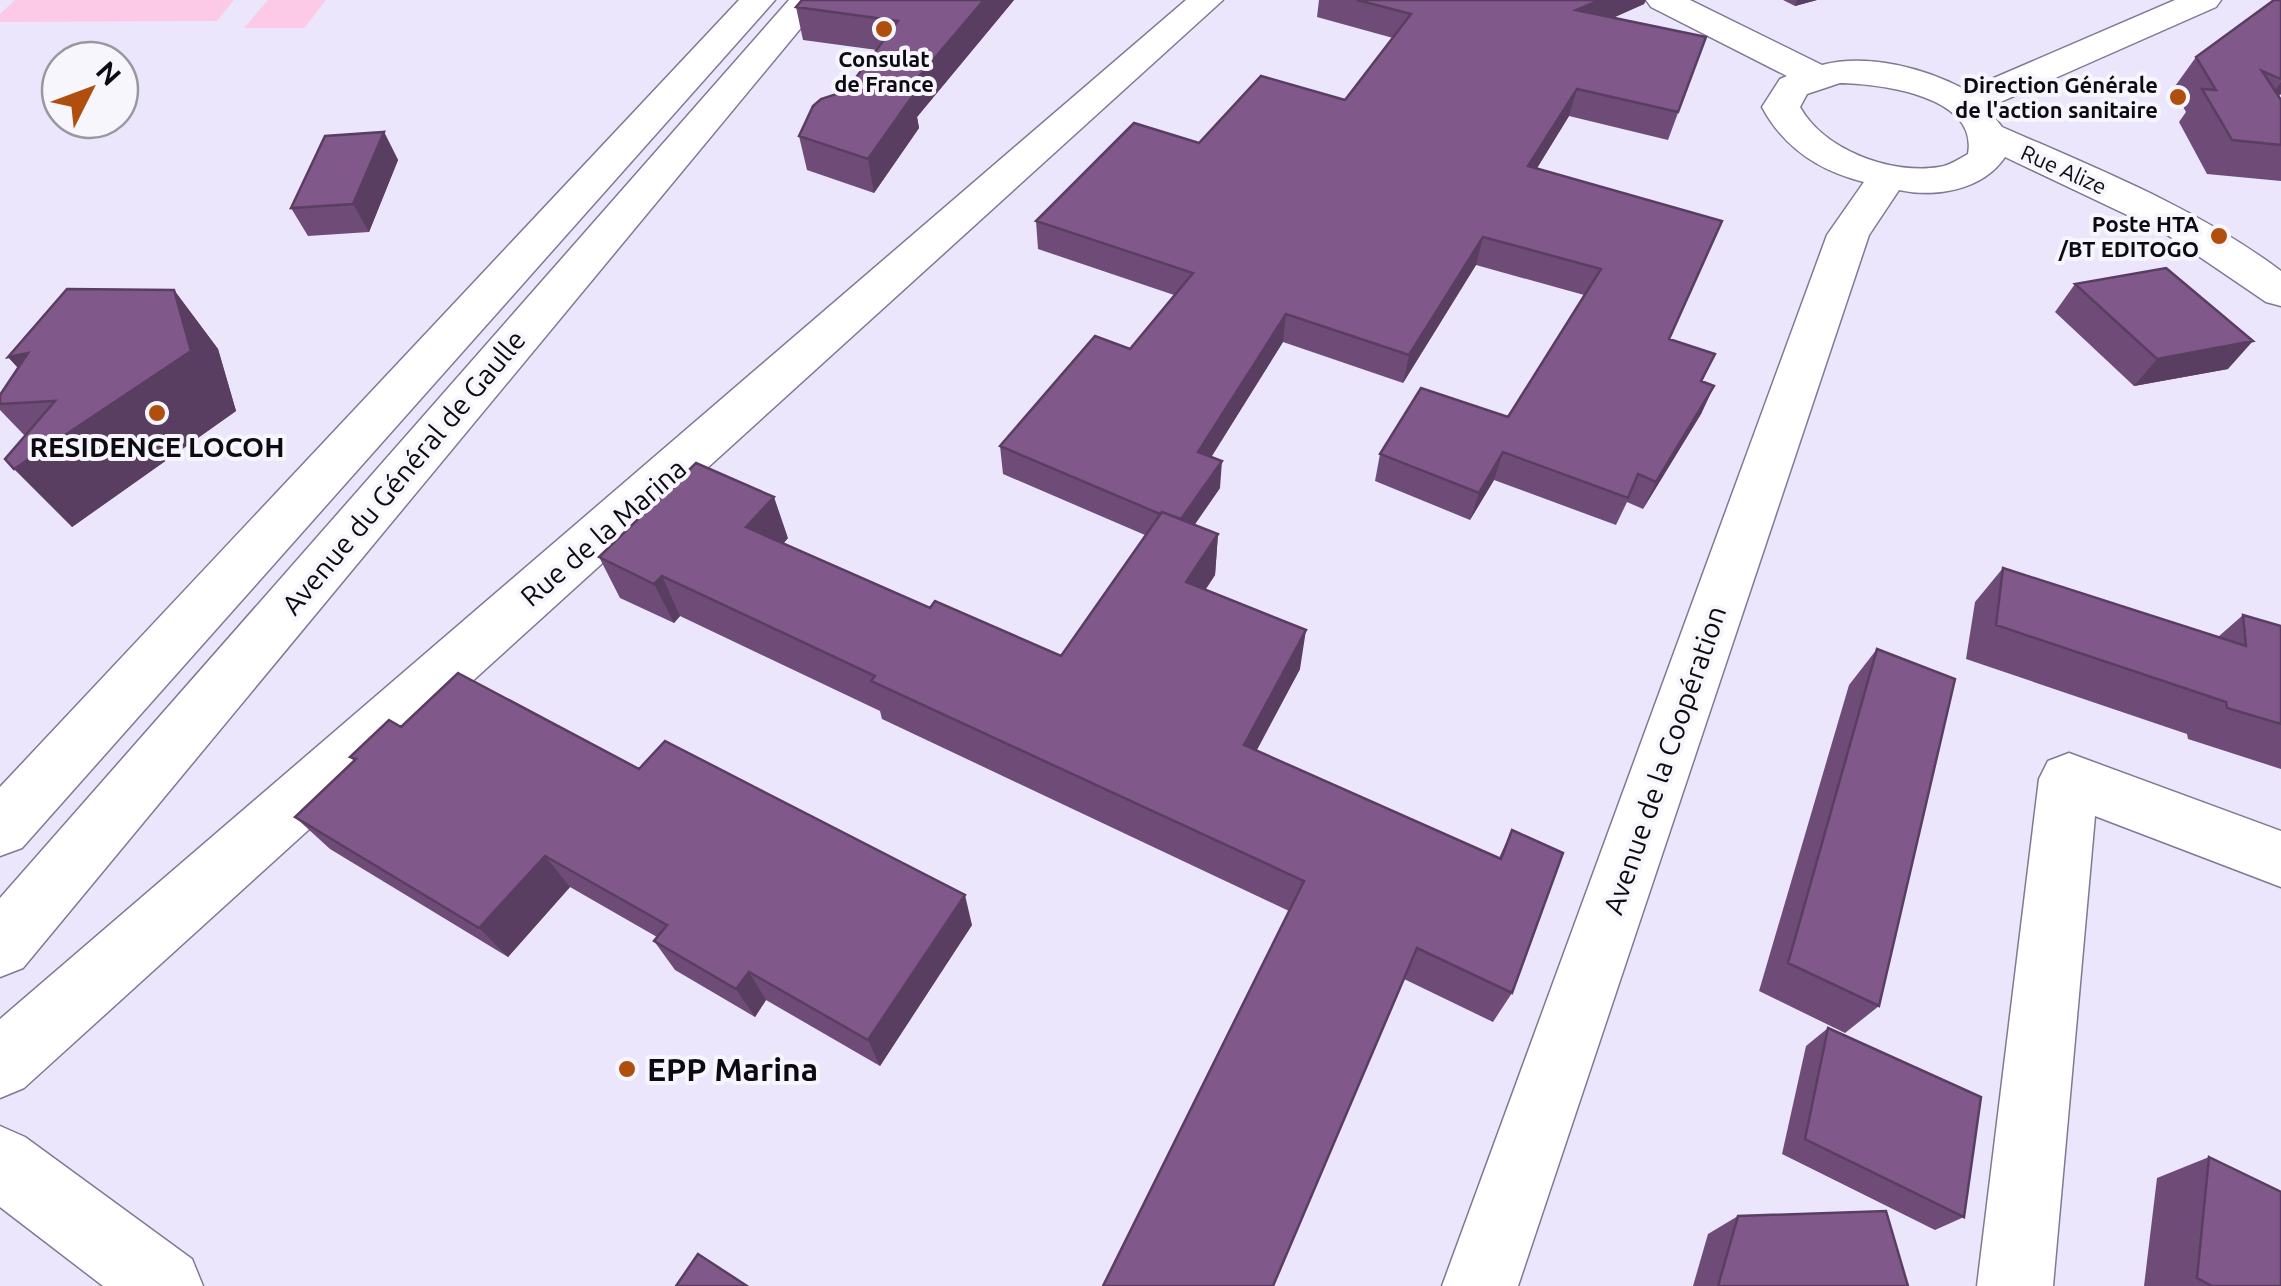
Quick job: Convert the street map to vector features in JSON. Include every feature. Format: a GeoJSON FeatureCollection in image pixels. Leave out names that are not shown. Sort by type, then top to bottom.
{"type":"FeatureCollection","features":[{"type":"Feature","properties":{"kind":"street","name":"Rue de la Marina"},"geometry":{"type":"LineString","coordinates":[[0,1064],[1206,0]]}},
{"type":"Feature","properties":{"kind":"street"},"geometry":{"type":"LineString","coordinates":[[1662,0],[1714,26],[1804,81],[1863,72],[1918,83],[1962,105],[1986,148],[1968,172],[1946,178],[1888,177],[1840,164],[1816,151],[1786,123],[1781,109],[1804,81]]}},
{"type":"Feature","properties":{"kind":"street"},"geometry":{"type":"LineString","coordinates":[[1962,105],[2204,0]]}},
{"type":"Feature","properties":{"kind":"street","name":"Avenue du Général de Gaulle"},"geometry":{"type":"LineString","coordinates":[[0,828],[775,8]]}},
{"type":"Feature","properties":{"kind":"street","name":"Avenue du Général de Gaulle"},"geometry":{"type":"LineString","coordinates":[[0,946],[775,8]]}},
{"type":"Feature","properties":{"kind":"street"},"geometry":{"type":"LineString","coordinates":[[1918,83],[2031,72]]}},
{"type":"Feature","properties":{"kind":"street","name":"Rue Alize"},"geometry":{"type":"LineString","coordinates":[[1986,148],[2140,202],[2236,255],[2281,292]]}},
{"type":"Feature","properties":{"kind":"street","name":"Avenue de la Coopération"},"geometry":{"type":"LineString","coordinates":[[1840,164],[1848,234]]}},
{"type":"Feature","properties":{"kind":"street","name":"Avenue de la Coopération"},"geometry":{"type":"LineString","coordinates":[[1480,1286],[1848,234],[1888,177]]}},
{"type":"Feature","properties":{"kind":"street"},"geometry":{"type":"LineString","coordinates":[[2015,1286],[2068,779],[2281,858]]}},
{"type":"Feature","properties":{"kind":"street"},"geometry":{"type":"LineString","coordinates":[[0,1162],[164,1286]]}},
{"type":"Feature","properties":{"kind":"shaded area"},"geometry":{"type":"Polygon","coordinates":[[[15,0],[234,0],[217,21],[0,22],[0,14],[15,0]]]}},
{"type":"Feature","properties":{"kind":"shaded area"},"geometry":{"type":"Polygon","coordinates":[[[268,0],[326,0],[304,28],[244,28],[268,0]]]}},
{"type":"Feature","properties":{"kind":"building"},"geometry":{"type":"Polygon","coordinates":[[[802,0],[984,0],[905,93],[914,94],[868,159],[799,136],[813,106],[821,99],[846,91],[898,21],[796,7],[802,0]]]}},
{"type":"Feature","properties":{"kind":"building"},"geometry":{"type":"Polygon","coordinates":[[[1357,0],[1600,0],[1576,10],[1706,37],[1678,112],[1577,89],[1528,166],[1722,221],[1669,339],[1715,354],[1701,381],[1714,386],[1656,482],[1638,474],[1628,498],[1503,452],[1479,493],[1380,454],[1421,388],[1508,417],[1601,269],[1483,237],[1409,355],[1286,314],[1198,452],[1222,461],[1181,519],[1160,514],[1000,446],[1095,336],[1130,349],[1193,273],[1036,221],[1134,123],[1199,143],[1261,76],[1345,100],[1411,14],[1357,0]]]}},
{"type":"Feature","properties":{"kind":"building"},"geometry":{"type":"Polygon","coordinates":[[[2274,0],[2281,0],[2281,79],[2262,71],[2281,100],[2281,145],[2232,140],[2202,89],[2216,90],[2196,57],[2274,0]]]}},
{"type":"Feature","properties":{"kind":"building"},"geometry":{"type":"Polygon","coordinates":[[[384,132],[353,204],[291,208],[325,136],[384,132]]]}},
{"type":"Feature","properties":{"kind":"building"},"geometry":{"type":"Polygon","coordinates":[[[2166,268],[2253,341],[2157,359],[2075,284],[2166,268]]]}},
{"type":"Feature","properties":{"kind":"building"},"geometry":{"type":"Polygon","coordinates":[[[67,289],[174,290],[191,351],[14,469],[5,459],[55,401],[0,404],[0,395],[28,353],[8,357],[67,289]]]}},
{"type":"Feature","properties":{"kind":"building"},"geometry":{"type":"Polygon","coordinates":[[[696,463],[774,497],[746,527],[930,608],[935,601],[1061,656],[1162,512],[1218,534],[1186,582],[1306,630],[1244,745],[1501,859],[1512,830],[1563,853],[1512,993],[1417,948],[1273,1286],[1103,1286],[1304,881],[871,681],[875,676],[662,576],[654,584],[599,557],[696,463]]]}},
{"type":"Feature","properties":{"kind":"building"},"geometry":{"type":"Polygon","coordinates":[[[2003,568],[2246,646],[2243,615],[2281,626],[2281,724],[1996,625],[2003,568]]]}},
{"type":"Feature","properties":{"kind":"building"},"geometry":{"type":"Polygon","coordinates":[[[1877,649],[1955,679],[1879,1006],[1788,963],[1877,649]]]}},
{"type":"Feature","properties":{"kind":"building"},"geometry":{"type":"Polygon","coordinates":[[[458,673],[639,769],[665,741],[965,895],[868,1040],[749,972],[736,989],[654,941],[667,925],[545,856],[479,928],[295,817],[356,759],[350,757],[389,720],[401,727],[458,673]]]}},
{"type":"Feature","properties":{"kind":"building"},"geometry":{"type":"Polygon","coordinates":[[[1828,1028],[1981,1097],[1964,1217],[1805,1139],[1828,1028]]]}},
{"type":"Feature","properties":{"kind":"building"},"geometry":{"type":"Polygon","coordinates":[[[2209,1157],[2281,1192],[2281,1286],[2212,1286],[2197,1278],[2209,1157]]]}},
{"type":"Feature","properties":{"kind":"building"},"geometry":{"type":"Polygon","coordinates":[[[1886,1211],[1908,1286],[1718,1286],[1738,1216],[1886,1211]]]}},
{"type":"Feature","properties":{"kind":"building"},"geometry":{"type":"Polygon","coordinates":[[[698,1254],[747,1286],[676,1286],[698,1254]]]}},
{"type":"Feature","properties":{"kind":"place","name":"Consulat de France"},"geometry":{"type":"Point","coordinates":[884,29]}},
{"type":"Feature","properties":{"kind":"place","name":"Direction Générale de l'action sanitaire"},"geometry":{"type":"Point","coordinates":[2178,97]}},
{"type":"Feature","properties":{"kind":"place","name":"Poste HTA /BT EDITOGO"},"geometry":{"type":"Point","coordinates":[2219,236]}},
{"type":"Feature","properties":{"kind":"place","name":"RESIDENCE LOCOH"},"geometry":{"type":"Point","coordinates":[157,413]}},
{"type":"Feature","properties":{"kind":"place","name":"EPP Marina"},"geometry":{"type":"Point","coordinates":[627,1069]}}]}
